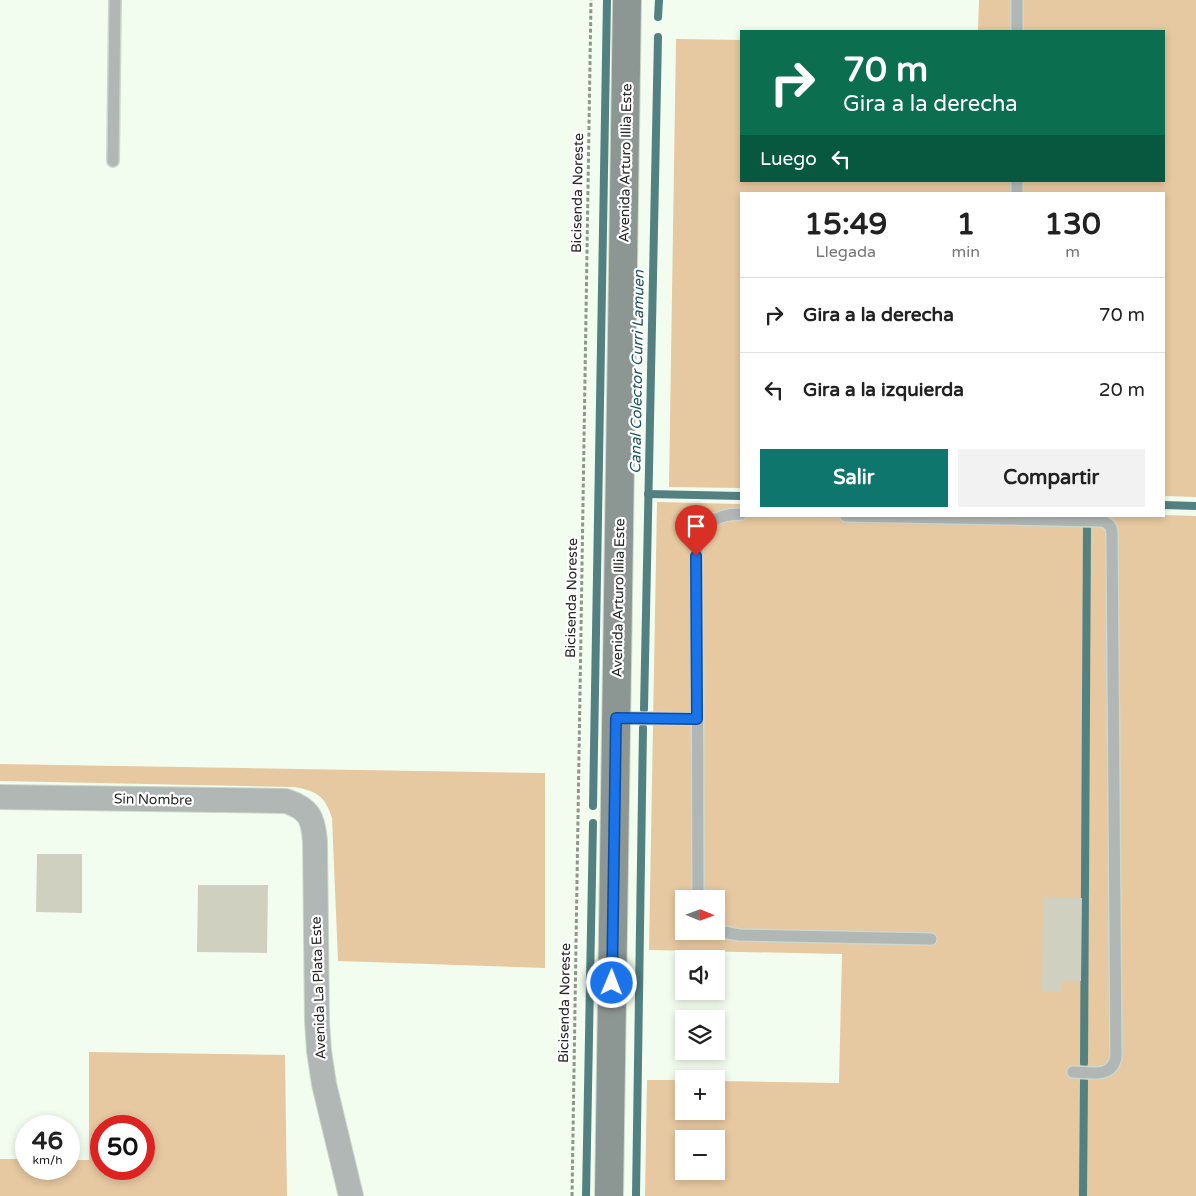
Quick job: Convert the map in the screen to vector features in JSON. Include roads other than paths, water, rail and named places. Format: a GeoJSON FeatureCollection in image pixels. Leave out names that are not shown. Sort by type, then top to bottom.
{"type":"FeatureCollection","features":[{"type":"Feature","properties":{"kind":"main road","name":"Avenida Arturo Illia Este"},"geometry":{"type":"LineString","coordinates":[[609,1196],[627,0]]}},
{"type":"Feature","properties":{"kind":"street","name":"Sin Nombre"},"geometry":{"type":"LineString","coordinates":[[0,797],[286,801],[296,804],[304,810]]}},
{"type":"Feature","properties":{"kind":"street","name":"Avenida La Plata Este"},"geometry":{"type":"LineString","coordinates":[[304,810],[311,818],[316,841],[317,1021],[319,1051],[324,1084],[351,1196]]}},
{"type":"Feature","properties":{"kind":"lane"},"geometry":{"type":"LineString","coordinates":[[113,161],[116,0]]}},
{"type":"Feature","properties":{"kind":"lane"},"geometry":{"type":"LineString","coordinates":[[1017,0],[1017,30]]}},
{"type":"Feature","properties":{"kind":"lane"},"geometry":{"type":"LineString","coordinates":[[698,890],[696,556],[698,541],[707,526],[718,517],[740,514]]}},
{"type":"Feature","properties":{"kind":"lane"},"geometry":{"type":"LineString","coordinates":[[897,517],[1102,521],[1111,526],[1116,1056],[1114,1064],[1108,1071],[1073,1072]]}},
{"type":"Feature","properties":{"kind":"lane"},"geometry":{"type":"LineString","coordinates":[[616,718],[697,719]]}},
{"type":"Feature","properties":{"kind":"lane"},"geometry":{"type":"LineString","coordinates":[[725,932],[740,935],[931,939]]}},
{"type":"Feature","properties":{"kind":"waterway"},"geometry":{"type":"LineString","coordinates":[[593,806],[607,0]]}},
{"type":"Feature","properties":{"kind":"waterway","name":"Canal Colector Curri Lamuen"},"geometry":{"type":"LineString","coordinates":[[658,17],[659,0]]}},
{"type":"Feature","properties":{"kind":"waterway","name":"Canal Colector Curri Lamuen"},"geometry":{"type":"LineString","coordinates":[[644,709],[658,37]]}},
{"type":"Feature","properties":{"kind":"waterway"},"geometry":{"type":"LineString","coordinates":[[648,494],[740,496]]}},
{"type":"Feature","properties":{"kind":"waterway"},"geometry":{"type":"LineString","coordinates":[[1165,505],[1196,506]]}},
{"type":"Feature","properties":{"kind":"waterway"},"geometry":{"type":"LineString","coordinates":[[1084,1063],[1087,526]]}},
{"type":"Feature","properties":{"kind":"waterway","name":"Canal Colector Curri Lamuen"},"geometry":{"type":"LineString","coordinates":[[636,1196],[643,728]]}},
{"type":"Feature","properties":{"kind":"waterway"},"geometry":{"type":"LineString","coordinates":[[586,1196],[593,823]]}},
{"type":"Feature","properties":{"kind":"waterway"},"geometry":{"type":"LineString","coordinates":[[1083,1196],[1084,1081]]}}]}
